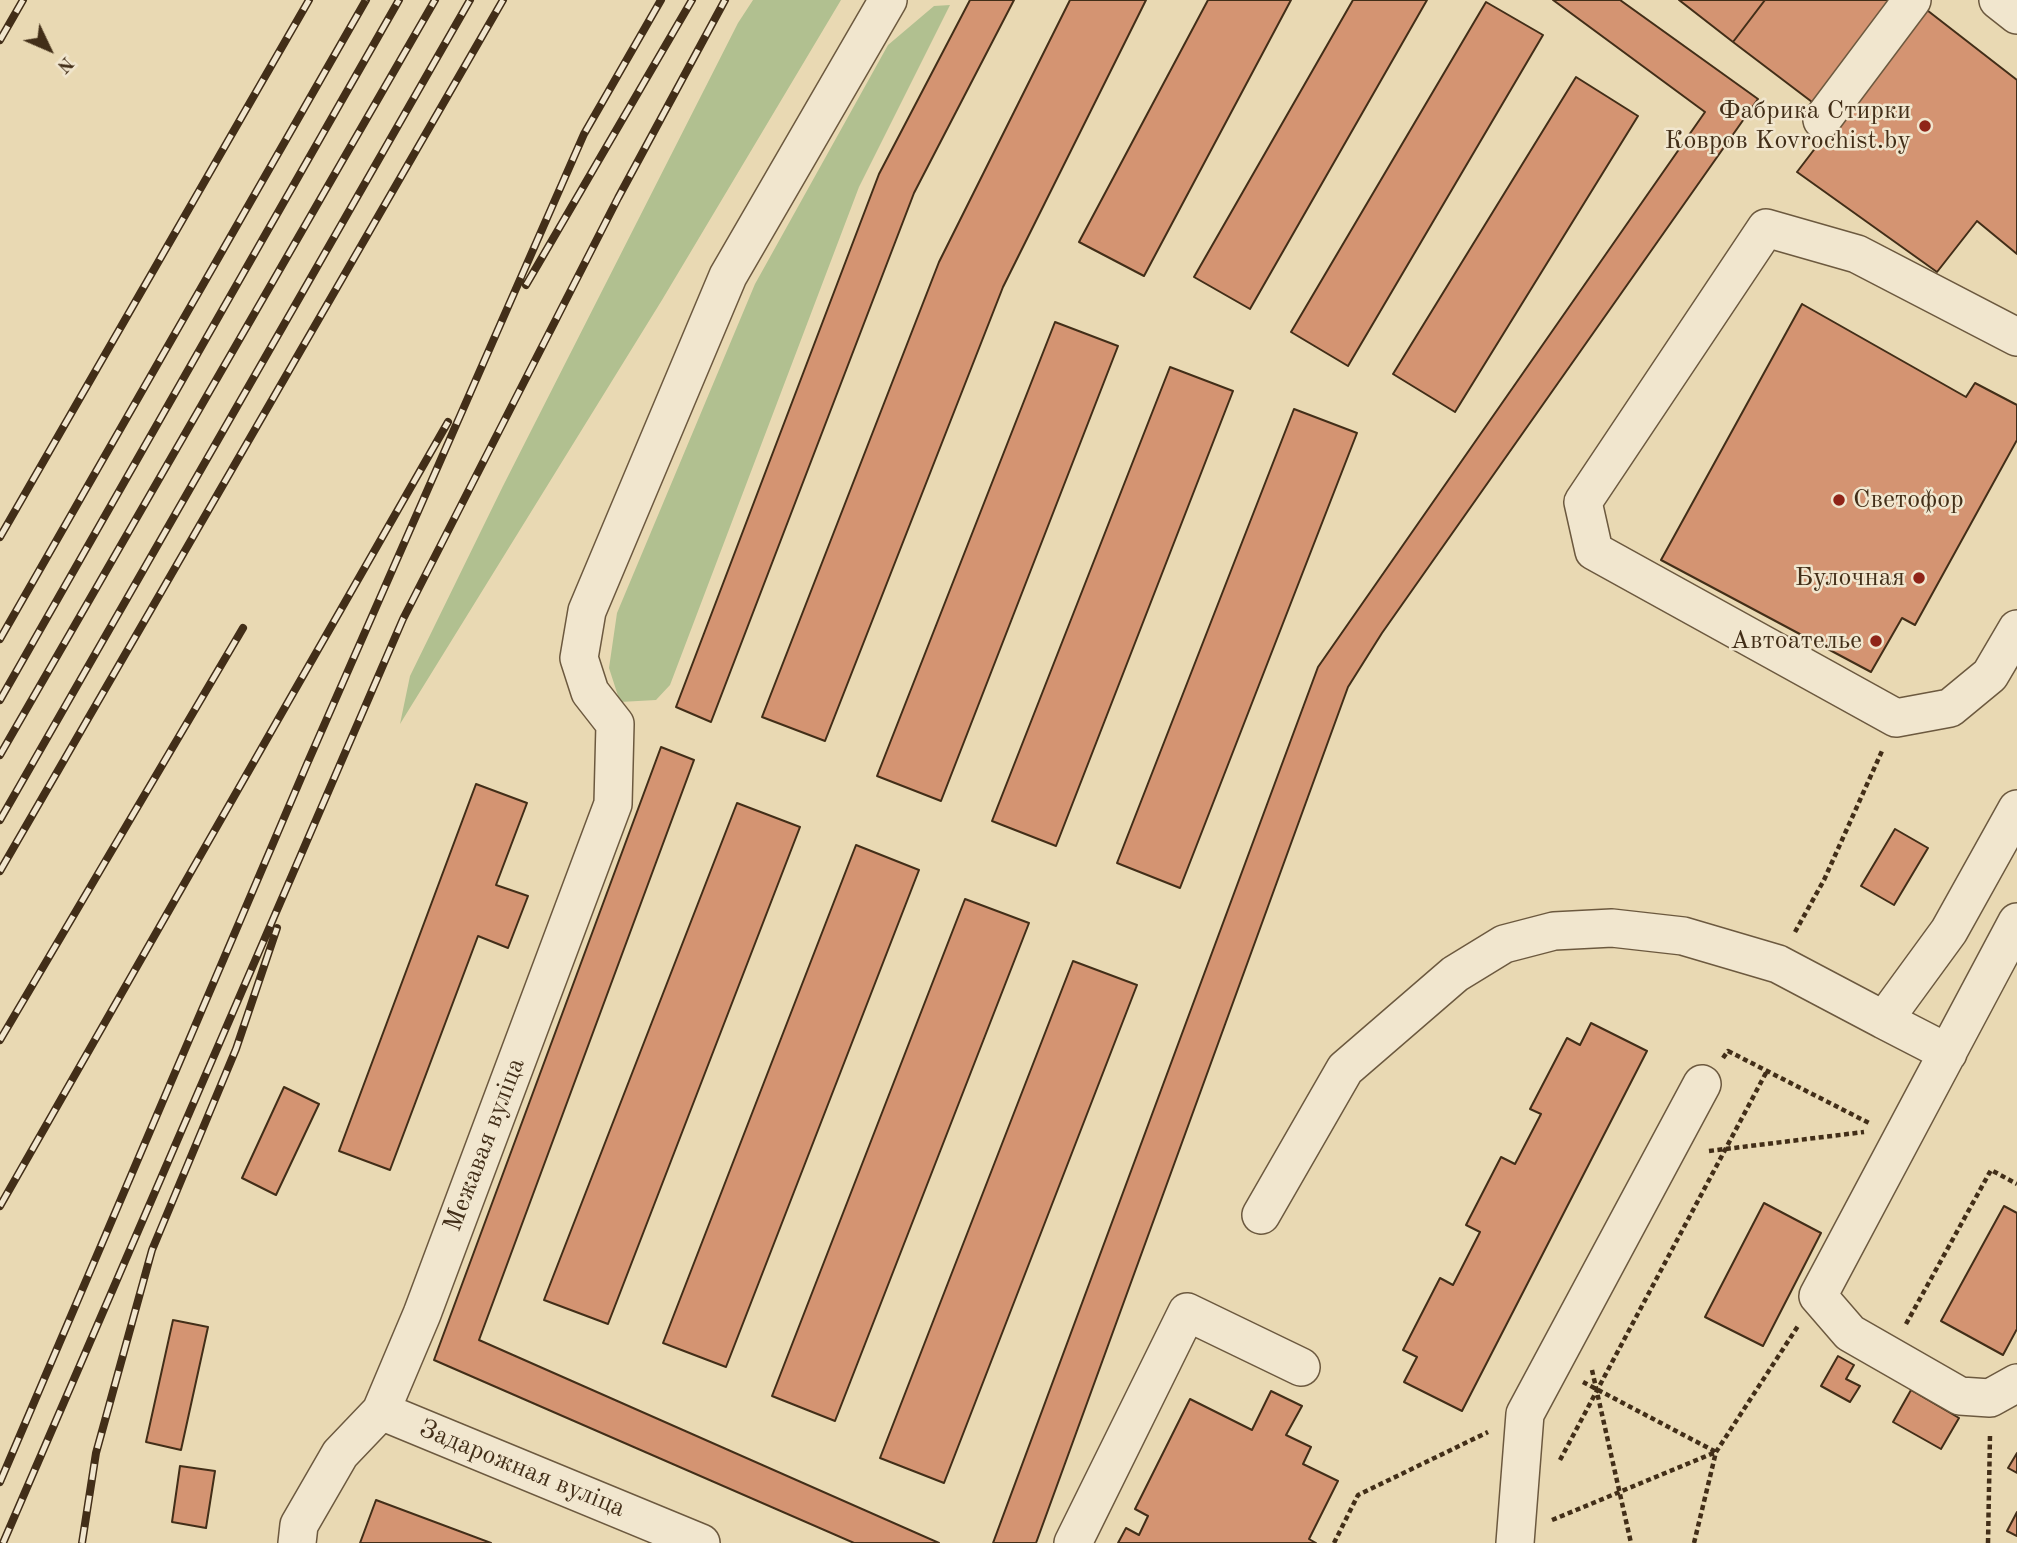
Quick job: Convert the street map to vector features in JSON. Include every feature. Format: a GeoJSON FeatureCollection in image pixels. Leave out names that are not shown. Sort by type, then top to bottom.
{"type":"FeatureCollection","features":[{"type":"Feature","properties":{"kind":"street","name":"Межавая вуліца"},"geometry":{"type":"LineString","coordinates":[[297,1543],[299,1525],[340,1454],[381,1411],[422,1314],[613,804],[615,724],[590,692],[579,658],[587,611],[728,276],[888,0]]}},
{"type":"Feature","properties":{"kind":"street"},"geometry":{"type":"LineString","coordinates":[[1822,120],[1912,0]]}},
{"type":"Feature","properties":{"kind":"street"},"geometry":{"type":"LineString","coordinates":[[1997,0],[2017,15]]}},
{"type":"Feature","properties":{"kind":"street"},"geometry":{"type":"LineString","coordinates":[[2017,337],[1857,254],[1766,228],[1583,502],[1594,551],[1896,718],[1950,708],[1990,675],[2017,629]]}},
{"type":"Feature","properties":{"kind":"street"},"geometry":{"type":"LineString","coordinates":[[1884,1020],[1949,931],[2017,809]]}},
{"type":"Feature","properties":{"kind":"street"},"geometry":{"type":"LineString","coordinates":[[2004,1390],[1960,1396],[1850,1333],[1818,1296],[1896,1127],[1948,1053],[2017,922]]}},
{"type":"Feature","properties":{"kind":"street"},"geometry":{"type":"LineString","coordinates":[[1261,1215],[1345,1069],[1455,974],[1504,944],[1554,931],[1612,928],[1683,936],[1778,964],[1948,1053]]}},
{"type":"Feature","properties":{"kind":"street"},"geometry":{"type":"LineString","coordinates":[[1515,1538],[1525,1414],[1702,1084]]}},
{"type":"Feature","properties":{"kind":"street"},"geometry":{"type":"LineString","coordinates":[[1073,1543],[1187,1312],[1301,1367]]}},
{"type":"Feature","properties":{"kind":"street","name":"Задарожная вуліца"},"geometry":{"type":"LineString","coordinates":[[381,1411],[701,1543]]}},
{"type":"Feature","properties":{"kind":"path"},"geometry":{"type":"LineString","coordinates":[[1778,964],[1824,880],[1896,718]]}},
{"type":"Feature","properties":{"kind":"path"},"geometry":{"type":"LineString","coordinates":[[1702,1084],[1728,1051],[1767,1071],[1896,1127]]}},
{"type":"Feature","properties":{"kind":"path"},"geometry":{"type":"LineString","coordinates":[[1554,1472],[1767,1071]]}},
{"type":"Feature","properties":{"kind":"path"},"geometry":{"type":"LineString","coordinates":[[1664,1156],[1896,1127]]}},
{"type":"Feature","properties":{"kind":"path"},"geometry":{"type":"LineString","coordinates":[[1889,1355],[1991,1170],[2017,1184]]}},
{"type":"Feature","properties":{"kind":"path"},"geometry":{"type":"LineString","coordinates":[[1694,1543],[1716,1452],[1818,1296]]}},
{"type":"Feature","properties":{"kind":"path"},"geometry":{"type":"LineString","coordinates":[[1579,1312],[1631,1543]]}},
{"type":"Feature","properties":{"kind":"path"},"geometry":{"type":"LineString","coordinates":[[1550,1366],[1716,1452]]}},
{"type":"Feature","properties":{"kind":"path"},"geometry":{"type":"LineString","coordinates":[[1988,1543],[2004,1390]]}},
{"type":"Feature","properties":{"kind":"path"},"geometry":{"type":"LineString","coordinates":[[1334,1543],[1358,1495],[1525,1414]]}},
{"type":"Feature","properties":{"kind":"path"},"geometry":{"type":"LineString","coordinates":[[1515,1538],[1716,1452]]}},
{"type":"Feature","properties":{"kind":"green space"},"geometry":{"type":"Polygon","coordinates":[[[753,0],[841,0],[662,300],[400,724],[410,676],[503,486],[738,23],[753,0]]]}},
{"type":"Feature","properties":{"kind":"green space"},"geometry":{"type":"Polygon","coordinates":[[[950,5],[859,187],[670,685],[656,700],[620,702],[609,668],[617,613],[755,284],[888,45],[934,6],[950,5]]]}},
{"type":"Feature","properties":{"kind":"building"},"geometry":{"type":"Polygon","coordinates":[[[970,0],[1014,0],[914,193],[711,722],[676,707],[879,174],[970,0]]]}},
{"type":"Feature","properties":{"kind":"building"},"geometry":{"type":"Polygon","coordinates":[[[1070,0],[1146,0],[1003,287],[825,741],[762,717],[939,262],[1070,0]]]}},
{"type":"Feature","properties":{"kind":"building"},"geometry":{"type":"Polygon","coordinates":[[[1208,0],[1291,0],[1144,276],[1079,242],[1208,0]]]}},
{"type":"Feature","properties":{"kind":"building"},"geometry":{"type":"Polygon","coordinates":[[[1353,0],[1427,0],[1250,309],[1194,277],[1353,0]]]}},
{"type":"Feature","properties":{"kind":"building"},"geometry":{"type":"Polygon","coordinates":[[[1553,0],[1620,0],[1758,99],[1382,633],[1348,687],[1036,1543],[993,1543],[1318,667],[1705,112],[1553,0]]]}},
{"type":"Feature","properties":{"kind":"building"},"geometry":{"type":"Polygon","coordinates":[[[1679,0],[1765,0],[1733,42],[1679,0]]]}},
{"type":"Feature","properties":{"kind":"building"},"geometry":{"type":"Polygon","coordinates":[[[1765,0],[1895,0],[1816,105],[1733,42],[1765,0]]]}},
{"type":"Feature","properties":{"kind":"building"},"geometry":{"type":"Polygon","coordinates":[[[1486,2],[1543,35],[1348,366],[1291,332],[1486,2]]]}},
{"type":"Feature","properties":{"kind":"building","name":"Фабрика Стирки Ковров Kovrochist.by"},"geometry":{"type":"Polygon","coordinates":[[[1923,7],[2017,80],[2017,254],[1977,221],[1937,272],[1797,172],[1923,7]]]}},
{"type":"Feature","properties":{"kind":"building"},"geometry":{"type":"Polygon","coordinates":[[[1576,77],[1638,116],[1455,412],[1393,374],[1576,77]]]}},
{"type":"Feature","properties":{"kind":"building","name":"Светофор"},"geometry":{"type":"Polygon","coordinates":[[[1802,304],[1966,397],[1975,383],[2017,405],[2017,440],[1915,625],[1902,618],[1871,672],[1661,560],[1802,304]]]}},
{"type":"Feature","properties":{"kind":"building"},"geometry":{"type":"Polygon","coordinates":[[[1055,322],[1118,346],[941,801],[877,776],[1055,322]]]}},
{"type":"Feature","properties":{"kind":"building"},"geometry":{"type":"Polygon","coordinates":[[[1170,367],[1233,391],[1056,846],[992,821],[1170,367]]]}},
{"type":"Feature","properties":{"kind":"building"},"geometry":{"type":"Polygon","coordinates":[[[1294,409],[1357,433],[1180,888],[1117,863],[1294,409]]]}},
{"type":"Feature","properties":{"kind":"building"},"geometry":{"type":"Polygon","coordinates":[[[661,747],[694,760],[479,1340],[939,1543],[854,1543],[434,1360],[661,747]]]}},
{"type":"Feature","properties":{"kind":"building"},"geometry":{"type":"Polygon","coordinates":[[[476,784],[527,803],[496,885],[528,896],[508,948],[478,936],[390,1170],[339,1151],[476,784]]]}},
{"type":"Feature","properties":{"kind":"building"},"geometry":{"type":"Polygon","coordinates":[[[737,803],[800,827],[608,1324],[544,1300],[737,803]]]}},
{"type":"Feature","properties":{"kind":"building"},"geometry":{"type":"Polygon","coordinates":[[[1895,829],[1928,848],[1894,905],[1861,886],[1895,829]]]}},
{"type":"Feature","properties":{"kind":"building"},"geometry":{"type":"Polygon","coordinates":[[[856,845],[919,870],[726,1367],[663,1343],[856,845]]]}},
{"type":"Feature","properties":{"kind":"building"},"geometry":{"type":"Polygon","coordinates":[[[965,899],[1029,923],[835,1421],[772,1396],[965,899]]]}},
{"type":"Feature","properties":{"kind":"building"},"geometry":{"type":"Polygon","coordinates":[[[1073,961],[1137,985],[944,1483],[880,1458],[1073,961]]]}},
{"type":"Feature","properties":{"kind":"building"},"geometry":{"type":"Polygon","coordinates":[[[1591,1023],[1647,1051],[1462,1411],[1404,1382],[1417,1357],[1403,1350],[1440,1278],[1453,1285],[1480,1232],[1466,1225],[1501,1157],[1515,1164],[1541,1114],[1530,1109],[1567,1038],[1580,1045],[1591,1023]]]}},
{"type":"Feature","properties":{"kind":"building"},"geometry":{"type":"Polygon","coordinates":[[[284,1087],[319,1104],[276,1195],[242,1178],[284,1087]]]}},
{"type":"Feature","properties":{"kind":"building"},"geometry":{"type":"Polygon","coordinates":[[[1764,1203],[1821,1233],[1763,1346],[1705,1317],[1764,1203]]]}},
{"type":"Feature","properties":{"kind":"building"},"geometry":{"type":"Polygon","coordinates":[[[2004,1206],[2017,1213],[2017,1329],[2003,1355],[1941,1321],[2004,1206]]]}},
{"type":"Feature","properties":{"kind":"building"},"geometry":{"type":"Polygon","coordinates":[[[173,1320],[208,1327],[181,1450],[146,1442],[173,1320]]]}},
{"type":"Feature","properties":{"kind":"building"},"geometry":{"type":"Polygon","coordinates":[[[1838,1356],[1854,1365],[1846,1379],[1860,1386],[1850,1402],[1821,1386],[1838,1356]]]}},
{"type":"Feature","properties":{"kind":"building"},"geometry":{"type":"Polygon","coordinates":[[[1911,1390],[1959,1418],[1941,1449],[1893,1422],[1911,1390]]]}},
{"type":"Feature","properties":{"kind":"building"},"geometry":{"type":"Polygon","coordinates":[[[1271,1391],[1302,1406],[1286,1435],[1311,1447],[1303,1464],[1338,1481],[1309,1539],[1316,1543],[1118,1543],[1126,1528],[1139,1535],[1148,1516],[1135,1509],[1190,1399],[1252,1430],[1271,1391]]]}},
{"type":"Feature","properties":{"kind":"building"},"geometry":{"type":"Polygon","coordinates":[[[2017,1453],[2017,1473],[2008,1468],[2017,1453]]]}},
{"type":"Feature","properties":{"kind":"building"},"geometry":{"type":"Polygon","coordinates":[[[180,1466],[215,1471],[206,1528],[172,1522],[180,1466]]]}},
{"type":"Feature","properties":{"kind":"building"},"geometry":{"type":"Polygon","coordinates":[[[376,1500],[491,1543],[360,1543],[376,1500]]]}},
{"type":"Feature","properties":{"kind":"building"},"geometry":{"type":"Polygon","coordinates":[[[2017,1512],[2017,1536],[2007,1531],[2017,1512]]]}},
{"type":"Feature","properties":{"kind":"railway"},"geometry":{"type":"LineString","coordinates":[[0,40],[23,0]]}},
{"type":"Feature","properties":{"kind":"railway"},"geometry":{"type":"LineString","coordinates":[[0,537],[309,0]]}},
{"type":"Feature","properties":{"kind":"railway"},"geometry":{"type":"LineString","coordinates":[[0,639],[366,0]]}},
{"type":"Feature","properties":{"kind":"railway"},"geometry":{"type":"LineString","coordinates":[[0,700],[399,0]]}},
{"type":"Feature","properties":{"kind":"railway"},"geometry":{"type":"LineString","coordinates":[[0,755],[435,0]]}},
{"type":"Feature","properties":{"kind":"railway"},"geometry":{"type":"LineString","coordinates":[[0,820],[470,0]]}},
{"type":"Feature","properties":{"kind":"railway"},"geometry":{"type":"LineString","coordinates":[[0,871],[503,0]]}},
{"type":"Feature","properties":{"kind":"railway"},"geometry":{"type":"LineString","coordinates":[[0,1482],[307,764],[584,134],[661,0]]}},
{"type":"Feature","properties":{"kind":"railway"},"geometry":{"type":"LineString","coordinates":[[526,285],[692,0]]}},
{"type":"Feature","properties":{"kind":"railway"},"geometry":{"type":"LineString","coordinates":[[3,1543],[403,619],[618,198],[725,0]]}},
{"type":"Feature","properties":{"kind":"railway"},"geometry":{"type":"LineString","coordinates":[[0,1206],[448,422]]}},
{"type":"Feature","properties":{"kind":"railway"},"geometry":{"type":"LineString","coordinates":[[0,1040],[243,628]]}},
{"type":"Feature","properties":{"kind":"railway"},"geometry":{"type":"LineString","coordinates":[[82,1543],[96,1453],[152,1250],[236,1049],[277,928]]}},
{"type":"Feature","properties":{"kind":"place","name":"Фабрика Стирки Ковров Kovrochist.by"},"geometry":{"type":"Point","coordinates":[1925,126]}},
{"type":"Feature","properties":{"kind":"place","name":"Светофор"},"geometry":{"type":"Point","coordinates":[1839,500]}},
{"type":"Feature","properties":{"kind":"place","name":"Булочная"},"geometry":{"type":"Point","coordinates":[1919,578]}},
{"type":"Feature","properties":{"kind":"place","name":"Автоателье"},"geometry":{"type":"Point","coordinates":[1876,641]}}]}
